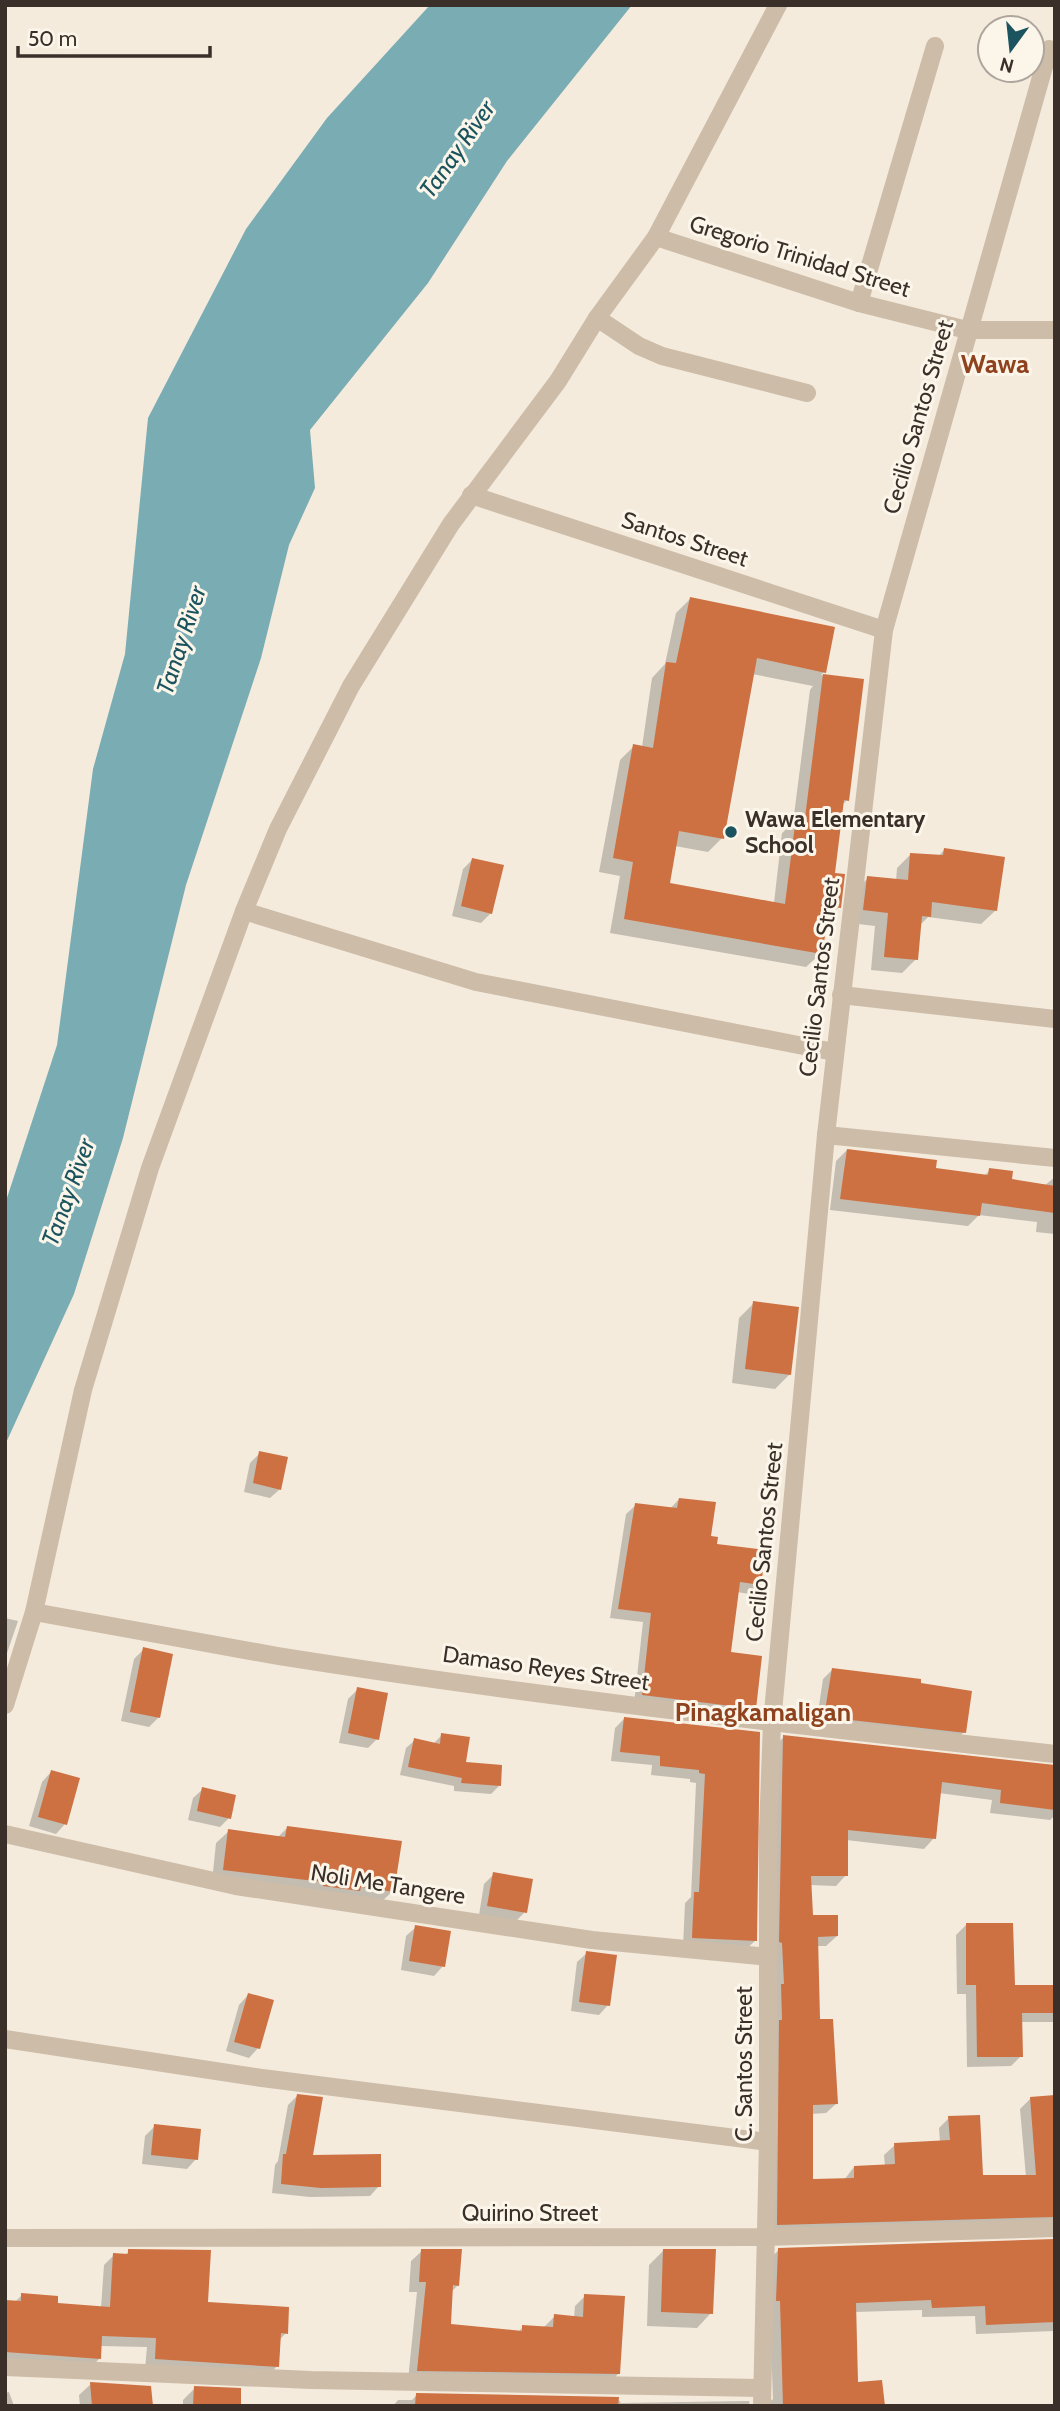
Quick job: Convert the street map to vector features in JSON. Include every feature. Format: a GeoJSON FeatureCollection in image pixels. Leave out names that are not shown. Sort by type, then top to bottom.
{"type":"FeatureCollection","features":[{"type":"Feature","properties":{"kind":"street"},"geometry":{"type":"LineString","coordinates":[[5,1705],[34,1612],[87,1377],[150,1168],[244,911],[292,800],[351,687],[471,495],[558,381],[597,318],[656,237],[778,5]]}},
{"type":"Feature","properties":{"kind":"street"},"geometry":{"type":"LineString","coordinates":[[859,303],[935,46]]}},
{"type":"Feature","properties":{"kind":"street","name":"Cecilio Santos Street"},"geometry":{"type":"LineString","coordinates":[[772,1723],[834,1052],[884,631],[967,330],[1049,49]]}},
{"type":"Feature","properties":{"kind":"street","name":"Gregorio Trinidad Street"},"geometry":{"type":"LineString","coordinates":[[656,237],[859,303],[967,330],[1055,330]]}},
{"type":"Feature","properties":{"kind":"street"},"geometry":{"type":"LineString","coordinates":[[597,318],[639,346],[662,356],[807,393]]}},
{"type":"Feature","properties":{"kind":"street","name":"Santos Street"},"geometry":{"type":"LineString","coordinates":[[471,495],[884,631]]}},
{"type":"Feature","properties":{"kind":"street"},"geometry":{"type":"LineString","coordinates":[[244,911],[476,982],[834,1052]]}},
{"type":"Feature","properties":{"kind":"street"},"geometry":{"type":"LineString","coordinates":[[841,995],[1055,1019]]}},
{"type":"Feature","properties":{"kind":"street"},"geometry":{"type":"LineString","coordinates":[[826,1135],[1055,1158]]}},
{"type":"Feature","properties":{"kind":"street","name":"Damaso Reyes Street"},"geometry":{"type":"LineString","coordinates":[[34,1612],[298,1658],[772,1723],[1055,1754]]}},
{"type":"Feature","properties":{"kind":"street","name":"C. Santos Street"},"geometry":{"type":"LineString","coordinates":[[762,2397],[768,2142],[768,1829],[772,1723]]}},
{"type":"Feature","properties":{"kind":"street","name":"Noli Me Tangere"},"geometry":{"type":"LineString","coordinates":[[5,1834],[236,1886],[592,1940],[769,1957]]}},
{"type":"Feature","properties":{"kind":"street"},"geometry":{"type":"LineString","coordinates":[[5,2039],[289,2081],[768,2142]]}},
{"type":"Feature","properties":{"kind":"street","name":"Quirino Street"},"geometry":{"type":"LineString","coordinates":[[5,2238],[764,2237],[1055,2228]]}},
{"type":"Feature","properties":{"kind":"street"},"geometry":{"type":"LineString","coordinates":[[5,2367],[762,2397]]}},
{"type":"Feature","properties":{"kind":"water","name":"Tanay River"},"geometry":{"type":"Polygon","coordinates":[[[430,5],[632,5],[507,161],[428,283],[310,430],[315,488],[289,545],[261,658],[186,885],[123,1138],[74,1294],[5,1445],[5,1204],[57,1045],[93,769],[125,654],[148,418],[246,229],[327,118],[430,5]]]}},
{"type":"Feature","properties":{"kind":"building","name":"Wawa Elementary School"},"geometry":{"type":"Polygon","coordinates":[[[690,597],[835,627],[826,673],[757,658],[724,839],[679,831],[670,883],[785,904],[796,817],[805,818],[823,674],[864,679],[849,801],[844,800],[835,873],[845,874],[841,908],[830,907],[822,954],[624,919],[633,862],[613,858],[633,744],[653,748],[666,662],[676,663],[690,597]]]}},
{"type":"Feature","properties":{"kind":"building"},"geometry":{"type":"Polygon","coordinates":[[[944,848],[1005,857],[997,911],[932,902],[931,917],[922,916],[918,960],[884,957],[888,913],[863,910],[867,876],[908,880],[910,853],[943,855],[944,848]]]}},
{"type":"Feature","properties":{"kind":"building"},"geometry":{"type":"Polygon","coordinates":[[[472,858],[504,865],[492,914],[461,906],[472,858]]]}},
{"type":"Feature","properties":{"kind":"building"},"geometry":{"type":"Polygon","coordinates":[[[847,1149],[937,1160],[936,1168],[988,1175],[989,1168],[1013,1171],[1012,1179],[1055,1186],[1055,1213],[982,1203],[980,1216],[840,1199],[847,1149]]]}},
{"type":"Feature","properties":{"kind":"building"},"geometry":{"type":"Polygon","coordinates":[[[753,1301],[799,1307],[791,1375],[745,1369],[753,1301]]]}},
{"type":"Feature","properties":{"kind":"building"},"geometry":{"type":"Polygon","coordinates":[[[259,1451],[288,1457],[281,1490],[253,1483],[259,1451]]]}},
{"type":"Feature","properties":{"kind":"building"},"geometry":{"type":"Polygon","coordinates":[[[679,1498],[716,1502],[711,1536],[718,1537],[717,1544],[766,1550],[761,1585],[740,1582],[731,1652],[762,1656],[756,1709],[642,1695],[651,1613],[618,1609],[635,1503],[677,1508],[679,1498]]]}},
{"type":"Feature","properties":{"kind":"building"},"geometry":{"type":"Polygon","coordinates":[[[143,1647],[173,1654],[160,1718],[130,1712],[143,1647]]]}},
{"type":"Feature","properties":{"kind":"building"},"geometry":{"type":"Polygon","coordinates":[[[832,1668],[921,1679],[921,1683],[972,1691],[966,1733],[824,1717],[832,1668]]]}},
{"type":"Feature","properties":{"kind":"building"},"geometry":{"type":"Polygon","coordinates":[[[357,1687],[388,1693],[379,1740],[348,1733],[357,1687]]]}},
{"type":"Feature","properties":{"kind":"building"},"geometry":{"type":"Polygon","coordinates":[[[624,1717],[760,1732],[757,1941],[692,1938],[694,1892],[699,1892],[705,1774],[699,1773],[699,1770],[660,1766],[660,1756],[620,1752],[624,1717]]]}},
{"type":"Feature","properties":{"kind":"building"},"geometry":{"type":"Polygon","coordinates":[[[441,1733],[470,1737],[466,1762],[502,1765],[501,1786],[461,1783],[462,1778],[408,1767],[414,1738],[440,1744],[441,1733]]]}},
{"type":"Feature","properties":{"kind":"building"},"geometry":{"type":"Polygon","coordinates":[[[783,1735],[1055,1765],[1055,1810],[1000,1803],[1001,1790],[942,1782],[936,1839],[848,1830],[848,1876],[811,1876],[813,1915],[838,1915],[838,1936],[818,1937],[820,2019],[833,2019],[838,2104],[813,2105],[813,2179],[854,2178],[854,2166],[895,2164],[894,2143],[950,2140],[948,2116],[980,2115],[983,2175],[1036,2175],[1030,2097],[1055,2095],[1055,2217],[777,2225],[779,2020],[782,2020],[781,1984],[784,1984],[782,1943],[779,1942],[783,1735]]]}},
{"type":"Feature","properties":{"kind":"building"},"geometry":{"type":"Polygon","coordinates":[[[51,1770],[80,1778],[67,1825],[38,1817],[51,1770]]]}},
{"type":"Feature","properties":{"kind":"building"},"geometry":{"type":"Polygon","coordinates":[[[202,1787],[236,1795],[231,1819],[197,1811],[202,1787]]]}},
{"type":"Feature","properties":{"kind":"building"},"geometry":{"type":"Polygon","coordinates":[[[287,1826],[402,1841],[394,1892],[361,1887],[360,1891],[323,1886],[323,1882],[223,1870],[228,1829],[285,1837],[287,1826]]]}},
{"type":"Feature","properties":{"kind":"building"},"geometry":{"type":"Polygon","coordinates":[[[493,1872],[533,1879],[527,1913],[487,1906],[493,1872]]]}},
{"type":"Feature","properties":{"kind":"building"},"geometry":{"type":"Polygon","coordinates":[[[966,1923],[1013,1923],[1015,1985],[1055,1985],[1055,2013],[1022,2013],[1023,2057],[977,2057],[976,1985],[966,1985],[966,1923]]]}},
{"type":"Feature","properties":{"kind":"building"},"geometry":{"type":"Polygon","coordinates":[[[415,1925],[451,1931],[445,1967],[409,1961],[415,1925]]]}},
{"type":"Feature","properties":{"kind":"building"},"geometry":{"type":"Polygon","coordinates":[[[586,1951],[617,1955],[610,2006],[579,2002],[586,1951]]]}},
{"type":"Feature","properties":{"kind":"building"},"geometry":{"type":"Polygon","coordinates":[[[248,1993],[274,2000],[260,2049],[234,2042],[248,1993]]]}},
{"type":"Feature","properties":{"kind":"building"},"geometry":{"type":"Polygon","coordinates":[[[297,2094],[323,2097],[313,2155],[381,2154],[381,2187],[321,2188],[281,2184],[283,2154],[286,2154],[297,2094]]]}},
{"type":"Feature","properties":{"kind":"building"},"geometry":{"type":"Polygon","coordinates":[[[154,2124],[201,2129],[198,2160],[151,2155],[154,2124]]]}},
{"type":"Feature","properties":{"kind":"building"},"geometry":{"type":"Polygon","coordinates":[[[1055,2239],[1055,2322],[986,2325],[985,2306],[932,2308],[931,2300],[856,2303],[858,2382],[882,2380],[885,2406],[783,2406],[780,2301],[776,2301],[778,2248],[1055,2239]]]}},
{"type":"Feature","properties":{"kind":"building"},"geometry":{"type":"Polygon","coordinates":[[[128,2249],[211,2250],[208,2302],[289,2307],[288,2334],[281,2333],[279,2367],[155,2359],[156,2338],[102,2336],[101,2359],[5,2352],[5,2300],[21,2301],[21,2293],[58,2296],[58,2303],[110,2307],[113,2253],[128,2254],[128,2249]]]}},
{"type":"Feature","properties":{"kind":"building"},"geometry":{"type":"Polygon","coordinates":[[[421,2249],[462,2249],[459,2286],[453,2285],[451,2324],[522,2331],[522,2325],[553,2327],[554,2314],[583,2317],[584,2294],[625,2296],[620,2374],[417,2371],[426,2282],[419,2282],[421,2249]]]}},
{"type":"Feature","properties":{"kind":"building"},"geometry":{"type":"Polygon","coordinates":[[[663,2249],[716,2249],[713,2314],[661,2312],[663,2249]]]}},
{"type":"Feature","properties":{"kind":"building"},"geometry":{"type":"Polygon","coordinates":[[[90,2382],[151,2386],[153,2406],[92,2406],[90,2382]]]}},
{"type":"Feature","properties":{"kind":"building"},"geometry":{"type":"Polygon","coordinates":[[[194,2386],[241,2388],[241,2406],[193,2406],[194,2386]]]}},
{"type":"Feature","properties":{"kind":"building"},"geometry":{"type":"Polygon","coordinates":[[[416,2393],[619,2397],[618,2406],[415,2406],[416,2393]]]}},
{"type":"Feature","properties":{"kind":"place","name":"Wawa Elementary School"},"geometry":{"type":"Point","coordinates":[731,832]}},
{"type":"Feature","properties":{"kind":"district","name":"Wawa"},"geometry":{"type":"Point","coordinates":[995,364]}},
{"type":"Feature","properties":{"kind":"district","name":"Pinagkamaligan"},"geometry":{"type":"Point","coordinates":[763,1712]}}]}
